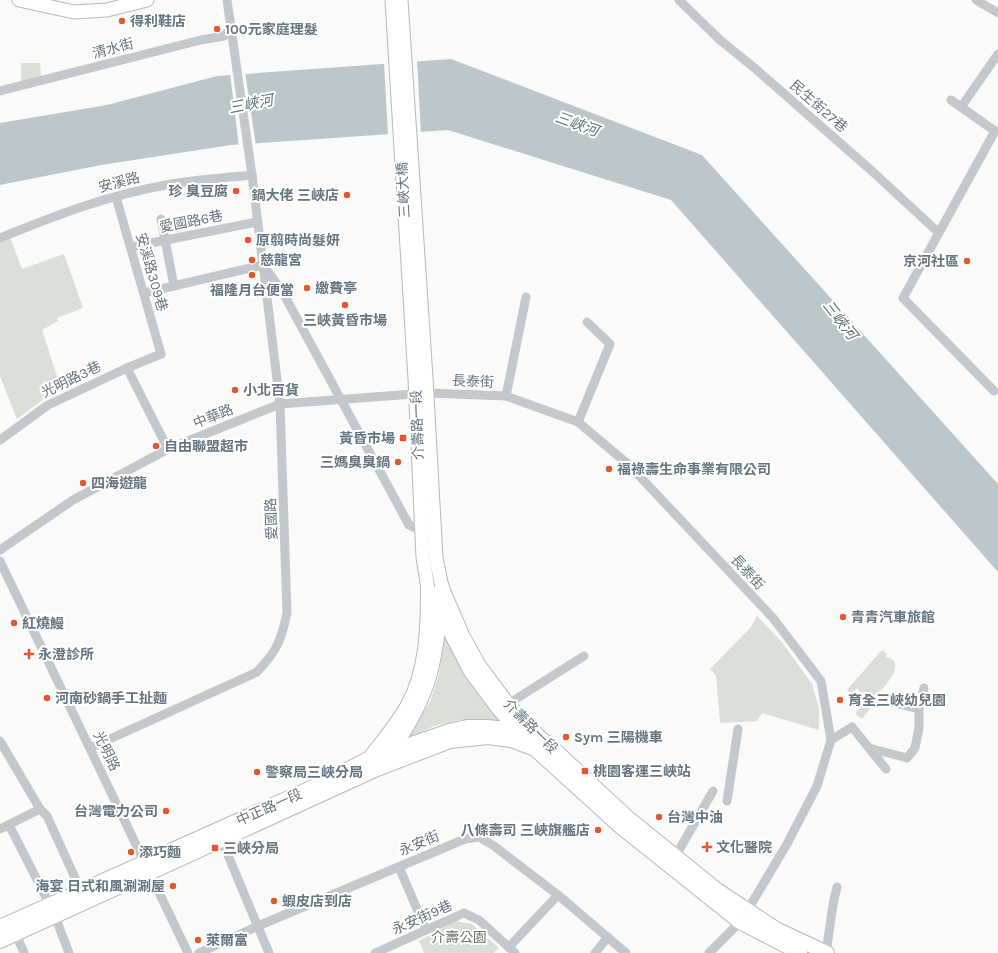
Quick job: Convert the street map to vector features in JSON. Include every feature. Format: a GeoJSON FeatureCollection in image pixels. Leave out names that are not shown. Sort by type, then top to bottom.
{"type":"FeatureCollection","features":[{"type":"Feature","properties":{"kind":"main road"},"geometry":{"type":"LineString","coordinates":[[19,0],[74,12],[106,10],[147,0]]}},
{"type":"Feature","properties":{"kind":"main road","name":"三峽大橋"},"geometry":{"type":"LineString","coordinates":[[392,0],[409,192],[421,379]]}},
{"type":"Feature","properties":{"kind":"main road","name":"三峽大橋"},"geometry":{"type":"LineString","coordinates":[[402,0],[409,192]]}},
{"type":"Feature","properties":{"kind":"main road","name":"介壽路一段"},"geometry":{"type":"LineString","coordinates":[[421,379],[421,530],[428,589],[470,671],[517,730]]}},
{"type":"Feature","properties":{"kind":"main road","name":"介壽路一段"},"geometry":{"type":"LineString","coordinates":[[421,394],[436,558],[442,587],[463,636],[479,665],[540,746],[622,827],[743,917],[800,953]]}},
{"type":"Feature","properties":{"kind":"main road"},"geometry":{"type":"LineString","coordinates":[[390,752],[411,721],[421,703],[428,685],[437,644],[442,587]]}},
{"type":"Feature","properties":{"kind":"main road"},"geometry":{"type":"LineString","coordinates":[[373,764],[408,706],[419,680],[426,642],[428,589]]}},
{"type":"Feature","properties":{"kind":"main road","name":"中正路一段"},"geometry":{"type":"LineString","coordinates":[[373,764],[390,752],[449,731],[467,727],[517,730],[540,746]]}},
{"type":"Feature","properties":{"kind":"main road","name":"中正路一段"},"geometry":{"type":"LineString","coordinates":[[0,941],[16,934],[81,891],[222,841],[251,822],[320,784],[373,764],[450,741],[468,738],[488,737],[540,746]]}},
{"type":"Feature","properties":{"kind":"main road","name":"介壽路一段"},"geometry":{"type":"LineString","coordinates":[[540,746],[717,890],[743,917],[776,929],[827,953]]}},
{"type":"Feature","properties":{"kind":"main road","name":"中正路一段"},"geometry":{"type":"LineString","coordinates":[[0,927],[52,910],[251,822]]}},
{"type":"Feature","properties":{"kind":"street","name":"愛國路"},"geometry":{"type":"LineString","coordinates":[[90,748],[257,672],[271,657],[282,639],[287,613],[280,404],[252,175],[227,0]]}},
{"type":"Feature","properties":{"kind":"street","name":"民生街27巷"},"geometry":{"type":"LineString","coordinates":[[679,0],[720,40],[873,172],[939,233]]}},
{"type":"Feature","properties":{"kind":"street"},"geometry":{"type":"LineString","coordinates":[[976,0],[998,13]]}},
{"type":"Feature","properties":{"kind":"street","name":"清水街"},"geometry":{"type":"LineString","coordinates":[[0,91],[201,40],[224,36],[231,32]]}},
{"type":"Feature","properties":{"kind":"street"},"geometry":{"type":"LineString","coordinates":[[961,107],[998,54]]}},
{"type":"Feature","properties":{"kind":"street"},"geometry":{"type":"LineString","coordinates":[[951,100],[995,131],[902,298],[994,391]]}},
{"type":"Feature","properties":{"kind":"street","name":"安溪路"},"geometry":{"type":"LineString","coordinates":[[0,238],[68,211],[116,197],[166,185],[252,175]]}},
{"type":"Feature","properties":{"kind":"street","name":"安溪路309巷"},"geometry":{"type":"LineString","coordinates":[[116,197],[161,354]]}},
{"type":"Feature","properties":{"kind":"street"},"geometry":{"type":"LineString","coordinates":[[161,219],[174,286]]}},
{"type":"Feature","properties":{"kind":"street","name":"愛國路6巷"},"geometry":{"type":"LineString","coordinates":[[131,247],[257,222]]}},
{"type":"Feature","properties":{"kind":"street"},"geometry":{"type":"LineString","coordinates":[[144,293],[263,265],[282,291],[409,525],[421,530]]}},
{"type":"Feature","properties":{"kind":"street"},"geometry":{"type":"LineString","coordinates":[[506,396],[526,297]]}},
{"type":"Feature","properties":{"kind":"street"},"geometry":{"type":"LineString","coordinates":[[578,422],[610,344],[587,322]]}},
{"type":"Feature","properties":{"kind":"street","name":"光明路3巷"},"geometry":{"type":"LineString","coordinates":[[0,440],[48,405],[127,368],[161,354]]}},
{"type":"Feature","properties":{"kind":"street"},"geometry":{"type":"LineString","coordinates":[[127,368],[168,449]]}},
{"type":"Feature","properties":{"kind":"street","name":"中華路"},"geometry":{"type":"LineString","coordinates":[[0,550],[74,500],[168,449],[280,404],[421,394]]}},
{"type":"Feature","properties":{"kind":"street","name":"長泰街"},"geometry":{"type":"LineString","coordinates":[[421,394],[506,396],[578,422],[629,465],[773,618],[821,681],[831,740],[817,786],[787,844],[743,917],[709,953]]}},
{"type":"Feature","properties":{"kind":"street","name":"光明路"},"geometry":{"type":"LineString","coordinates":[[0,561],[188,953]]}},
{"type":"Feature","properties":{"kind":"street"},"geometry":{"type":"LineString","coordinates":[[508,704],[584,656]]}},
{"type":"Feature","properties":{"kind":"street"},"geometry":{"type":"LineString","coordinates":[[869,748],[907,758],[915,748],[919,728],[919,709],[924,688]]}},
{"type":"Feature","properties":{"kind":"street"},"geometry":{"type":"LineString","coordinates":[[887,701],[919,709]]}},
{"type":"Feature","properties":{"kind":"street"},"geometry":{"type":"LineString","coordinates":[[831,740],[852,727],[886,769]]}},
{"type":"Feature","properties":{"kind":"street"},"geometry":{"type":"LineString","coordinates":[[727,801],[738,729]]}},
{"type":"Feature","properties":{"kind":"street"},"geometry":{"type":"LineString","coordinates":[[0,741],[40,809],[47,816],[81,891]]}},
{"type":"Feature","properties":{"kind":"street"},"geometry":{"type":"LineString","coordinates":[[675,857],[713,791]]}},
{"type":"Feature","properties":{"kind":"street"},"geometry":{"type":"LineString","coordinates":[[40,809],[4,827],[52,910],[69,953]]}},
{"type":"Feature","properties":{"kind":"street","name":"永安街"},"geometry":{"type":"LineString","coordinates":[[199,953],[258,926],[465,839],[479,837],[494,846],[558,895],[626,953]]}},
{"type":"Feature","properties":{"kind":"street"},"geometry":{"type":"LineString","coordinates":[[222,841],[269,953]]}},
{"type":"Feature","properties":{"kind":"street"},"geometry":{"type":"LineString","coordinates":[[399,867],[426,930]]}},
{"type":"Feature","properties":{"kind":"street"},"geometry":{"type":"LineString","coordinates":[[827,953],[832,923],[831,909],[837,887]]}},
{"type":"Feature","properties":{"kind":"street"},"geometry":{"type":"LineString","coordinates":[[512,950],[558,895]]}},
{"type":"Feature","properties":{"kind":"street","name":"永安街9巷"},"geometry":{"type":"LineString","coordinates":[[375,953],[464,913],[478,920],[512,950]]}},
{"type":"Feature","properties":{"kind":"street"},"geometry":{"type":"LineString","coordinates":[[16,934],[24,953]]}},
{"type":"Feature","properties":{"kind":"street"},"geometry":{"type":"LineString","coordinates":[[595,953],[608,937]]}},
{"type":"Feature","properties":{"kind":"green space"},"geometry":{"type":"Polygon","coordinates":[[[21,63],[40,63],[41,77],[21,82],[21,63]]]}},
{"type":"Feature","properties":{"kind":"green space"},"geometry":{"type":"Polygon","coordinates":[[[10,237],[22,269],[64,254],[83,308],[57,318],[58,321],[42,330],[61,389],[41,401],[17,419],[0,376],[0,241],[10,237]]]}},
{"type":"Feature","properties":{"kind":"green space"},"geometry":{"type":"Polygon","coordinates":[[[757,616],[781,641],[812,684],[819,708],[819,730],[762,713],[757,721],[720,723],[716,675],[710,669],[751,627],[757,616]]]}},
{"type":"Feature","properties":{"kind":"green space"},"geometry":{"type":"Polygon","coordinates":[[[445,635],[503,722],[460,720],[434,726],[404,741],[430,702],[439,674],[445,635]]]}},
{"type":"Feature","properties":{"kind":"green space"},"geometry":{"type":"Polygon","coordinates":[[[882,650],[887,654],[885,657],[892,659],[895,664],[895,670],[891,677],[875,695],[866,697],[857,688],[852,694],[847,690],[882,650]]]}},
{"type":"Feature","properties":{"kind":"green space"},"geometry":{"type":"Polygon","coordinates":[[[866,701],[872,706],[862,719],[855,714],[866,701]]]}},
{"type":"Feature","properties":{"kind":"green space","name":"介壽公園"},"geometry":{"type":"Polygon","coordinates":[[[455,921],[472,924],[499,948],[494,953],[424,953],[419,941],[455,921]]]}},
{"type":"Feature","properties":{"kind":"water","name":"三峽河"},"geometry":{"type":"Polygon","coordinates":[[[451,59],[702,155],[998,484],[998,572],[671,200],[448,130],[231,145],[101,165],[0,185],[0,123],[107,105],[217,76],[451,59]]]}},
{"type":"Feature","properties":{"kind":"pier"},"geometry":{"type":"Polygon","coordinates":[[[417,60],[421,134],[388,136],[384,62],[417,60]]]}},
{"type":"Feature","properties":{"kind":"pier"},"geometry":{"type":"Polygon","coordinates":[[[245,72],[256,146],[239,147],[230,73],[245,72]]]}},
{"type":"Feature","properties":{"kind":"place","name":"得利鞋店"},"geometry":{"type":"Point","coordinates":[122,21]}},
{"type":"Feature","properties":{"kind":"place","name":"100元家庭理髮"},"geometry":{"type":"Point","coordinates":[217,29]}},
{"type":"Feature","properties":{"kind":"place","name":"珍 臭豆腐"},"geometry":{"type":"Point","coordinates":[236,191]}},
{"type":"Feature","properties":{"kind":"place","name":"鍋大佬 三峽店"},"geometry":{"type":"Point","coordinates":[347,195]}},
{"type":"Feature","properties":{"kind":"place","name":"原翦時尚髮妍"},"geometry":{"type":"Point","coordinates":[248,240]}},
{"type":"Feature","properties":{"kind":"place","name":"慈龍宮"},"geometry":{"type":"Point","coordinates":[252,260]}},
{"type":"Feature","properties":{"kind":"place","name":"京河社區"},"geometry":{"type":"Point","coordinates":[967,261]}},
{"type":"Feature","properties":{"kind":"place","name":"福隆月台便當"},"geometry":{"type":"Point","coordinates":[252,275]}},
{"type":"Feature","properties":{"kind":"place","name":"繳費亭"},"geometry":{"type":"Point","coordinates":[307,288]}},
{"type":"Feature","properties":{"kind":"place","name":"三峽黃昏市場"},"geometry":{"type":"Point","coordinates":[345,305]}},
{"type":"Feature","properties":{"kind":"place","name":"小北百貨"},"geometry":{"type":"Point","coordinates":[235,390]}},
{"type":"Feature","properties":{"kind":"place","name":"黃昏市場"},"geometry":{"type":"Point","coordinates":[403,438]}},
{"type":"Feature","properties":{"kind":"place","name":"自由聯盟超市"},"geometry":{"type":"Point","coordinates":[156,446]}},
{"type":"Feature","properties":{"kind":"place","name":"三媽臭臭鍋"},"geometry":{"type":"Point","coordinates":[398,462]}},
{"type":"Feature","properties":{"kind":"place","name":"福祿壽生命事業有限公司"},"geometry":{"type":"Point","coordinates":[609,469]}},
{"type":"Feature","properties":{"kind":"place","name":"四海遊龍"},"geometry":{"type":"Point","coordinates":[83,483]}},
{"type":"Feature","properties":{"kind":"place","name":"青青汽車旅館"},"geometry":{"type":"Point","coordinates":[843,617]}},
{"type":"Feature","properties":{"kind":"place","name":"紅燒鰻"},"geometry":{"type":"Point","coordinates":[14,623]}},
{"type":"Feature","properties":{"kind":"place","name":"永澄診所"},"geometry":{"type":"Point","coordinates":[29,654]}},
{"type":"Feature","properties":{"kind":"place","name":"河南砂鍋手工扯麵"},"geometry":{"type":"Point","coordinates":[47,698]}},
{"type":"Feature","properties":{"kind":"place","name":"育全三峽幼兒園"},"geometry":{"type":"Point","coordinates":[840,700]}},
{"type":"Feature","properties":{"kind":"place","name":"Sym 三陽機車"},"geometry":{"type":"Point","coordinates":[566,737]}},
{"type":"Feature","properties":{"kind":"place","name":"桃園客運三峽站"},"geometry":{"type":"Point","coordinates":[585,771]}},
{"type":"Feature","properties":{"kind":"place","name":"警察局三峽分局"},"geometry":{"type":"Point","coordinates":[257,772]}},
{"type":"Feature","properties":{"kind":"place","name":"台灣電力公司"},"geometry":{"type":"Point","coordinates":[166,811]}},
{"type":"Feature","properties":{"kind":"place","name":"台灣中油"},"geometry":{"type":"Point","coordinates":[659,817]}},
{"type":"Feature","properties":{"kind":"place","name":"八條壽司 三峽旗艦店"},"geometry":{"type":"Point","coordinates":[598,830]}},
{"type":"Feature","properties":{"kind":"place","name":"文化醫院"},"geometry":{"type":"Point","coordinates":[707,847]}},
{"type":"Feature","properties":{"kind":"place","name":"三峽分局"},"geometry":{"type":"Point","coordinates":[215,848]}},
{"type":"Feature","properties":{"kind":"place","name":"添巧麵"},"geometry":{"type":"Point","coordinates":[131,852]}},
{"type":"Feature","properties":{"kind":"place","name":"海宴 日式和風涮涮屋"},"geometry":{"type":"Point","coordinates":[173,886]}},
{"type":"Feature","properties":{"kind":"place","name":"蝦皮店到店"},"geometry":{"type":"Point","coordinates":[274,901]}},
{"type":"Feature","properties":{"kind":"place","name":"萊爾富"},"geometry":{"type":"Point","coordinates":[198,940]}}]}
